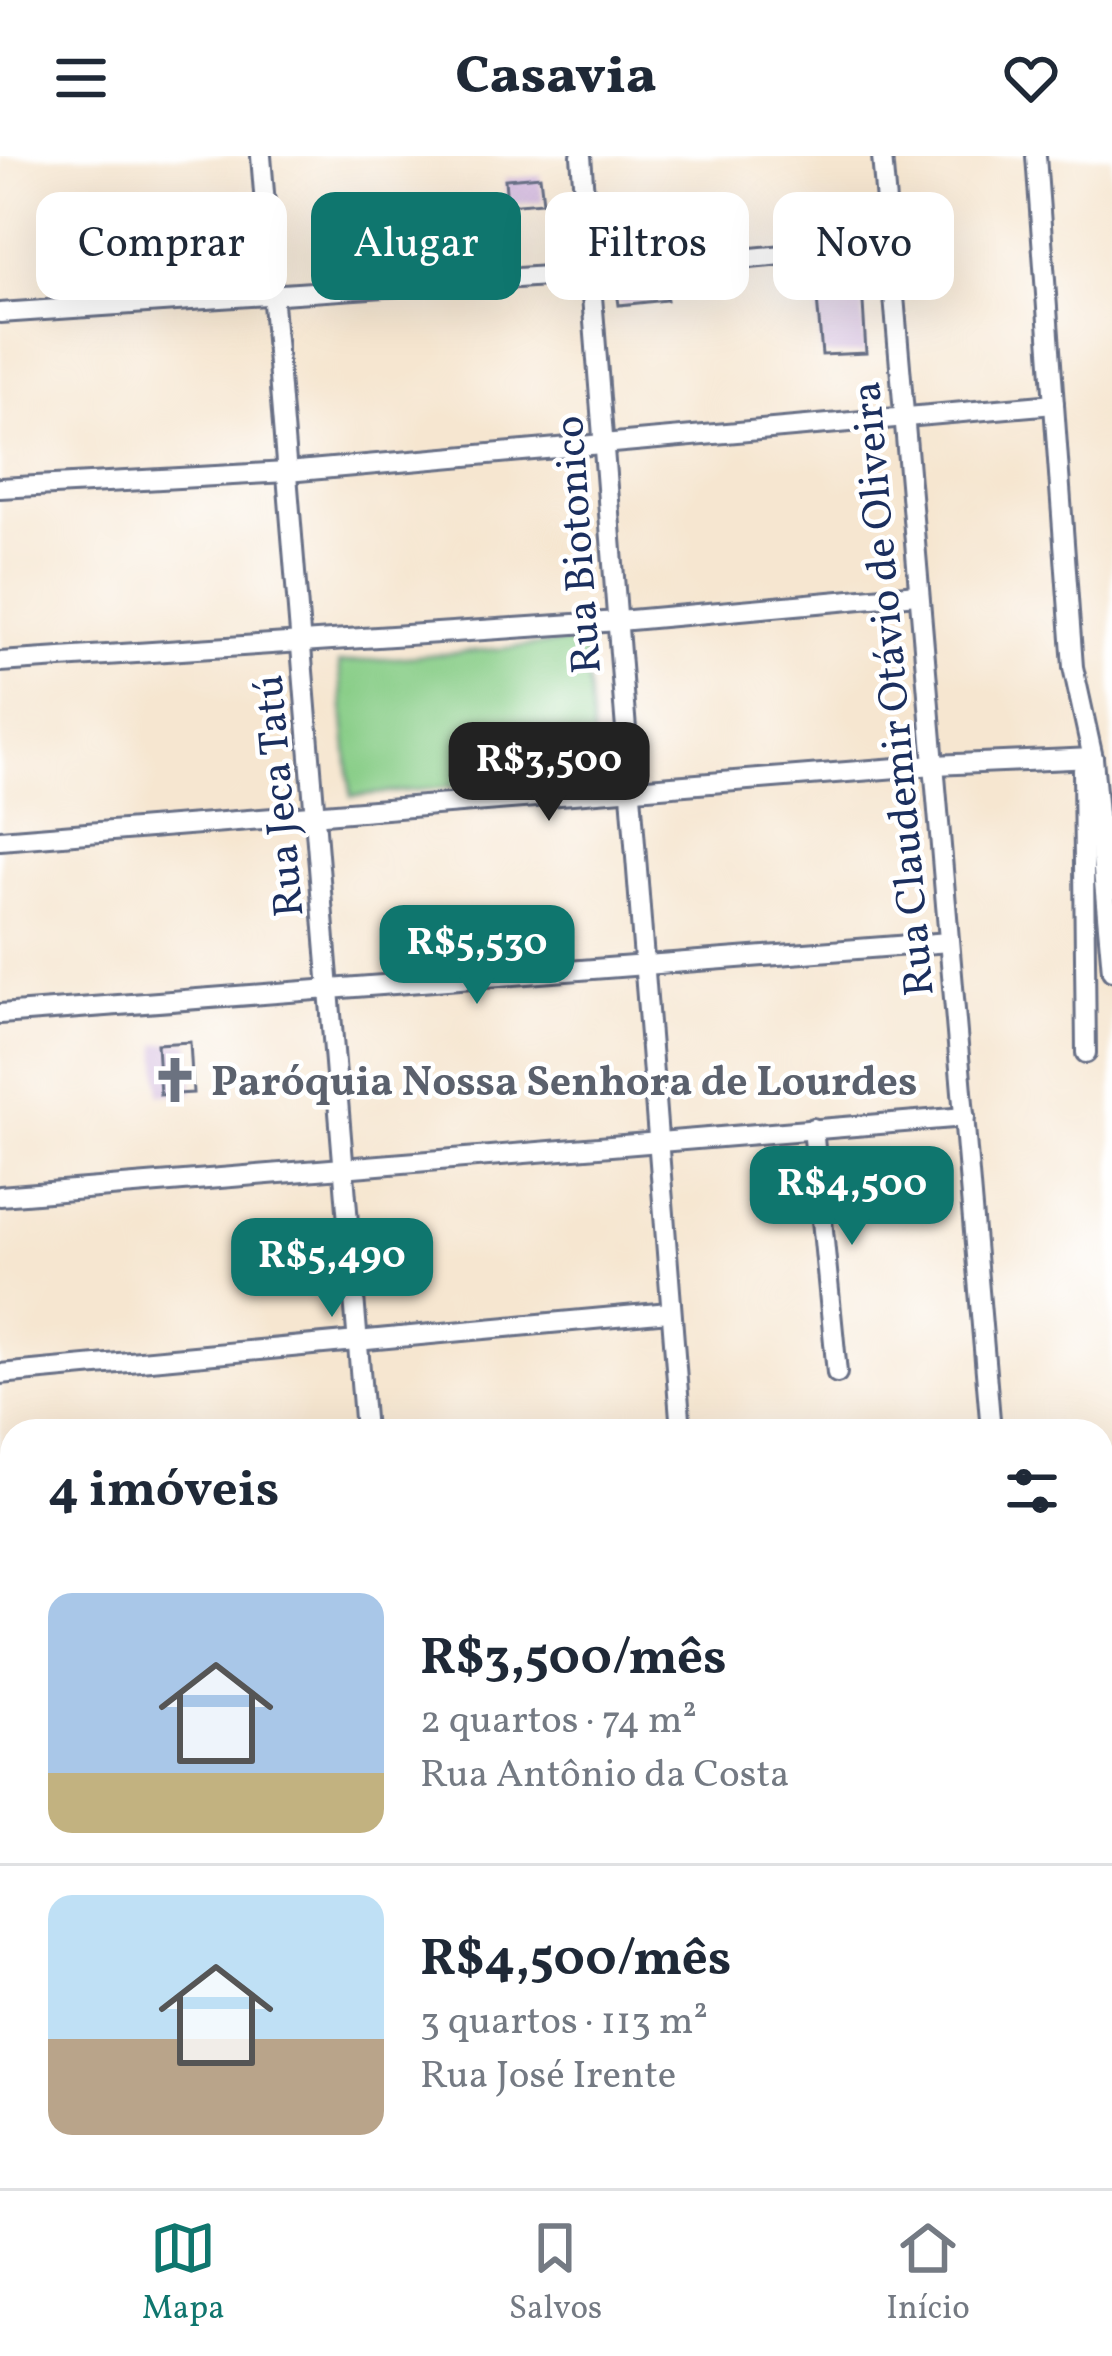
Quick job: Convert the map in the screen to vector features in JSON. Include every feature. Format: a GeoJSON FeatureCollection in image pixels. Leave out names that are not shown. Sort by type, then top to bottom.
{"type":"FeatureCollection","features":[{"type":"Feature","properties":{"kind":"street","name":"Rua Jeca Tatú"},"geometry":{"type":"LineString","coordinates":[[261,156],[264,192]]}},
{"type":"Feature","properties":{"kind":"street","name":"Rua Biotonico"},"geometry":{"type":"LineString","coordinates":[[581,156],[584,192]]}},
{"type":"Feature","properties":{"kind":"street","name":"Rua Claudemir Otávio de Oliveira"},"geometry":{"type":"LineString","coordinates":[[882,156],[885,192]]}},
{"type":"Feature","properties":{"kind":"street"},"geometry":{"type":"LineString","coordinates":[[1036,156],[1072,667],[1088,759],[1112,971]]}},
{"type":"Feature","properties":{"kind":"street"},"geometry":{"type":"LineString","coordinates":[[287,293],[545,276]]}},
{"type":"Feature","properties":{"kind":"street"},"geometry":{"type":"LineString","coordinates":[[0,314],[190,300]]}},
{"type":"Feature","properties":{"kind":"street","name":"Rua Jeca Tatú"},"geometry":{"type":"LineString","coordinates":[[273,300],[364,1419]]}},
{"type":"Feature","properties":{"kind":"street","name":"Rua Biotonico"},"geometry":{"type":"LineString","coordinates":[[594,300],[680,1419]]}},
{"type":"Feature","properties":{"kind":"street","name":"Rua Claudemir Otávio de Oliveira"},"geometry":{"type":"LineString","coordinates":[[894,300],[990,1419]]}},
{"type":"Feature","properties":{"kind":"street"},"geometry":{"type":"LineString","coordinates":[[0,488],[287,472],[1054,404]]}},
{"type":"Feature","properties":{"kind":"street"},"geometry":{"type":"LineString","coordinates":[[0,662],[619,621],[916,594]]}},
{"type":"Feature","properties":{"kind":"street"},"geometry":{"type":"LineString","coordinates":[[0,840],[934,765],[1088,759]]}},
{"type":"Feature","properties":{"kind":"street"},"geometry":{"type":"LineString","coordinates":[[1086,1053],[1088,759]]}},
{"type":"Feature","properties":{"kind":"street"},"geometry":{"type":"LineString","coordinates":[[0,1015],[950,942]]}},
{"type":"Feature","properties":{"kind":"street"},"geometry":{"type":"LineString","coordinates":[[0,1196],[965,1117]]}},
{"type":"Feature","properties":{"kind":"street"},"geometry":{"type":"LineString","coordinates":[[813,1128],[837,1373]]}},
{"type":"Feature","properties":{"kind":"street"},"geometry":{"type":"LineString","coordinates":[[0,1374],[358,1345],[669,1312]]}},
{"type":"Feature","properties":{"kind":"green space"},"geometry":{"type":"Polygon","coordinates":[[[584,641],[596,774],[351,796],[339,663],[584,641]]]}},
{"type":"Feature","properties":{"kind":"building"},"geometry":{"type":"Polygon","coordinates":[[[540,176],[543,202],[521,204],[521,192],[506,192],[505,179],[540,176]]]}},
{"type":"Feature","properties":{"kind":"building"},"geometry":{"type":"Polygon","coordinates":[[[618,300],[667,300],[619,305],[618,300]]]}},
{"type":"Feature","properties":{"kind":"building"},"geometry":{"type":"Polygon","coordinates":[[[817,300],[863,300],[866,353],[822,355],[817,300]]]}},
{"type":"Feature","properties":{"kind":"building","name":"Paróquia Nossa Senhora de Lourdes"},"geometry":{"type":"Polygon","coordinates":[[[190,1042],[193,1093],[160,1095],[157,1044],[190,1042]]]}},
{"type":"Feature","properties":{"kind":"place","name":"Paróquia Nossa Senhora de Lourdes"},"geometry":{"type":"Point","coordinates":[175,1080]}}]}
